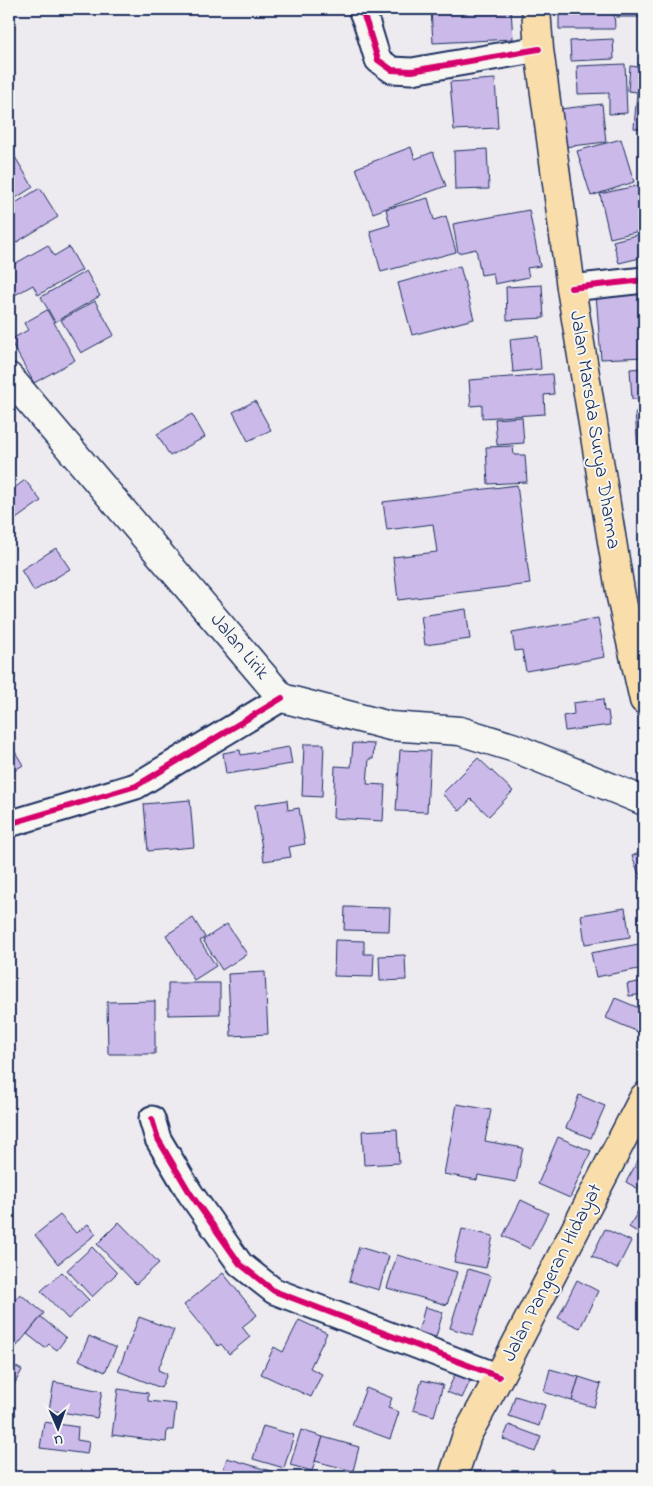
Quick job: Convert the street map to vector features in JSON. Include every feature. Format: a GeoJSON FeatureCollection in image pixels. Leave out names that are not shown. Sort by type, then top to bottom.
{"type":"FeatureCollection","features":[{"type":"Feature","properties":{"kind":"highway","name":"Jalan Marsda Surya Dharma"},"geometry":{"type":"LineString","coordinates":[[536,9],[539,49],[571,288],[622,597],[644,700]]}},
{"type":"Feature","properties":{"kind":"highway","name":"Jalan Pangeran Hidayat"},"geometry":{"type":"LineString","coordinates":[[453,1477],[467,1435],[644,1097]]}},
{"type":"Feature","properties":{"kind":"main road","name":"Jalan Lirik"},"geometry":{"type":"LineString","coordinates":[[9,377],[282,698],[390,726],[460,731],[515,748],[644,801]]}},
{"type":"Feature","properties":{"kind":"street"},"geometry":{"type":"LineString","coordinates":[[361,9],[378,60],[392,70],[412,71],[539,49]]}},
{"type":"Feature","properties":{"kind":"street"},"geometry":{"type":"LineString","coordinates":[[571,288],[644,280]]}},
{"type":"Feature","properties":{"kind":"street"},"geometry":{"type":"LineString","coordinates":[[9,824],[136,786],[282,698]]}},
{"type":"Feature","properties":{"kind":"street"},"geometry":{"type":"LineString","coordinates":[[152,1119],[158,1139],[190,1193],[240,1264],[274,1291],[499,1377]]}},
{"type":"Feature","properties":{"kind":"building"},"geometry":{"type":"Polygon","coordinates":[[[431,9],[511,10],[513,39],[433,43],[431,9]]]}},
{"type":"Feature","properties":{"kind":"building"},"geometry":{"type":"Polygon","coordinates":[[[559,9],[614,9],[615,29],[559,29],[559,9]]]}},
{"type":"Feature","properties":{"kind":"building"},"geometry":{"type":"Polygon","coordinates":[[[617,9],[644,9],[644,17],[617,17],[617,9]]]}},
{"type":"Feature","properties":{"kind":"building"},"geometry":{"type":"Polygon","coordinates":[[[613,39],[614,59],[571,61],[570,41],[613,39]]]}},
{"type":"Feature","properties":{"kind":"building"},"geometry":{"type":"Polygon","coordinates":[[[640,51],[644,51],[644,129],[634,128],[637,92],[628,91],[630,66],[639,67],[640,51]]]}},
{"type":"Feature","properties":{"kind":"building"},"geometry":{"type":"Polygon","coordinates":[[[625,64],[627,113],[609,114],[609,93],[578,94],[577,66],[625,64]]]}},
{"type":"Feature","properties":{"kind":"building"},"geometry":{"type":"Polygon","coordinates":[[[495,79],[498,128],[454,130],[450,82],[495,79]]]}},
{"type":"Feature","properties":{"kind":"building"},"geometry":{"type":"Polygon","coordinates":[[[602,104],[606,142],[564,147],[560,109],[602,104]]]}},
{"type":"Feature","properties":{"kind":"building"},"geometry":{"type":"Polygon","coordinates":[[[621,139],[634,182],[591,196],[577,151],[621,139]]]}},
{"type":"Feature","properties":{"kind":"building"},"geometry":{"type":"Polygon","coordinates":[[[411,147],[415,159],[433,152],[446,186],[373,213],[356,168],[411,147]]]}},
{"type":"Feature","properties":{"kind":"building"},"geometry":{"type":"Polygon","coordinates":[[[487,149],[489,189],[455,190],[454,151],[487,149]]]}},
{"type":"Feature","properties":{"kind":"building"},"geometry":{"type":"Polygon","coordinates":[[[12,152],[33,187],[11,201],[9,197],[9,154],[12,152]]]}},
{"type":"Feature","properties":{"kind":"building"},"geometry":{"type":"Polygon","coordinates":[[[640,185],[644,205],[644,230],[610,238],[600,194],[640,185]]]}},
{"type":"Feature","properties":{"kind":"building"},"geometry":{"type":"Polygon","coordinates":[[[40,188],[58,217],[9,247],[9,207],[40,188]]]}},
{"type":"Feature","properties":{"kind":"building"},"geometry":{"type":"Polygon","coordinates":[[[428,198],[434,220],[446,216],[456,252],[381,272],[370,231],[390,225],[386,209],[428,198]]]}},
{"type":"Feature","properties":{"kind":"building"},"geometry":{"type":"Polygon","coordinates":[[[529,210],[540,266],[527,268],[529,277],[495,284],[493,273],[481,275],[476,249],[458,253],[453,224],[529,210]]]}},
{"type":"Feature","properties":{"kind":"building"},"geometry":{"type":"Polygon","coordinates":[[[644,233],[644,257],[619,263],[613,241],[644,233]]]}},
{"type":"Feature","properties":{"kind":"building"},"geometry":{"type":"Polygon","coordinates":[[[48,245],[54,256],[69,247],[82,270],[38,295],[33,285],[13,296],[9,288],[9,267],[48,245]]]}},
{"type":"Feature","properties":{"kind":"building"},"geometry":{"type":"Polygon","coordinates":[[[460,266],[474,319],[412,335],[398,283],[460,266]]]}},
{"type":"Feature","properties":{"kind":"building"},"geometry":{"type":"Polygon","coordinates":[[[86,271],[100,296],[55,322],[41,297],[86,271]]]}},
{"type":"Feature","properties":{"kind":"building"},"geometry":{"type":"Polygon","coordinates":[[[542,285],[544,318],[507,320],[506,287],[542,285]]]}},
{"type":"Feature","properties":{"kind":"building"},"geometry":{"type":"Polygon","coordinates":[[[644,291],[644,357],[601,359],[596,294],[644,291]]]}},
{"type":"Feature","properties":{"kind":"building"},"geometry":{"type":"Polygon","coordinates":[[[95,301],[114,335],[81,353],[61,320],[95,301]]]}},
{"type":"Feature","properties":{"kind":"building"},"geometry":{"type":"Polygon","coordinates":[[[47,310],[75,360],[34,383],[10,340],[28,330],[24,323],[47,310]]]}},
{"type":"Feature","properties":{"kind":"building"},"geometry":{"type":"Polygon","coordinates":[[[538,336],[541,369],[513,372],[510,339],[538,336]]]}},
{"type":"Feature","properties":{"kind":"building"},"geometry":{"type":"Polygon","coordinates":[[[644,368],[644,399],[632,399],[630,369],[644,368]]]}},
{"type":"Feature","properties":{"kind":"building"},"geometry":{"type":"Polygon","coordinates":[[[552,374],[554,394],[544,395],[545,414],[482,418],[482,405],[471,406],[469,380],[552,374]]]}},
{"type":"Feature","properties":{"kind":"building"},"geometry":{"type":"Polygon","coordinates":[[[255,401],[271,430],[248,441],[233,412],[255,401]]]}},
{"type":"Feature","properties":{"kind":"building"},"geometry":{"type":"Polygon","coordinates":[[[644,412],[644,509],[643,509],[635,413],[644,412]]]}},
{"type":"Feature","properties":{"kind":"building"},"geometry":{"type":"Polygon","coordinates":[[[192,414],[205,437],[170,456],[157,434],[192,414]]]}},
{"type":"Feature","properties":{"kind":"building"},"geometry":{"type":"Polygon","coordinates":[[[522,417],[524,443],[497,445],[495,419],[522,417]]]}},
{"type":"Feature","properties":{"kind":"building"},"geometry":{"type":"Polygon","coordinates":[[[513,446],[514,455],[525,455],[527,482],[488,484],[486,447],[513,446]]]}},
{"type":"Feature","properties":{"kind":"building"},"geometry":{"type":"Polygon","coordinates":[[[25,480],[41,501],[9,524],[9,492],[25,480]]]}},
{"type":"Feature","properties":{"kind":"building"},"geometry":{"type":"Polygon","coordinates":[[[517,485],[530,584],[398,600],[393,557],[437,552],[433,524],[387,530],[383,502],[517,485]]]}},
{"type":"Feature","properties":{"kind":"building"},"geometry":{"type":"Polygon","coordinates":[[[56,548],[70,569],[34,591],[21,570],[56,548]]]}},
{"type":"Feature","properties":{"kind":"building"},"geometry":{"type":"Polygon","coordinates":[[[466,609],[470,639],[425,645],[421,616],[466,609]]]}},
{"type":"Feature","properties":{"kind":"building"},"geometry":{"type":"Polygon","coordinates":[[[598,618],[605,657],[526,671],[522,650],[515,651],[512,633],[598,618]]]}},
{"type":"Feature","properties":{"kind":"building"},"geometry":{"type":"Polygon","coordinates":[[[603,699],[604,711],[608,711],[610,725],[565,731],[563,716],[574,714],[573,703],[603,699]]]}},
{"type":"Feature","properties":{"kind":"building"},"geometry":{"type":"Polygon","coordinates":[[[9,742],[23,765],[9,774],[9,742]]]}},
{"type":"Feature","properties":{"kind":"building"},"geometry":{"type":"Polygon","coordinates":[[[353,743],[374,744],[373,759],[369,759],[367,784],[385,785],[383,821],[333,818],[335,766],[351,767],[353,743]]]}},
{"type":"Feature","properties":{"kind":"building"},"geometry":{"type":"Polygon","coordinates":[[[304,744],[324,744],[322,797],[302,796],[304,744]]]}},
{"type":"Feature","properties":{"kind":"building"},"geometry":{"type":"Polygon","coordinates":[[[289,747],[292,764],[226,774],[223,753],[240,750],[241,755],[289,747]]]}},
{"type":"Feature","properties":{"kind":"building"},"geometry":{"type":"Polygon","coordinates":[[[400,750],[430,751],[427,812],[396,811],[400,750]]]}},
{"type":"Feature","properties":{"kind":"building"},"geometry":{"type":"Polygon","coordinates":[[[478,758],[513,791],[489,816],[471,799],[460,811],[442,794],[478,758]]]}},
{"type":"Feature","properties":{"kind":"building"},"geometry":{"type":"Polygon","coordinates":[[[190,800],[194,847],[148,851],[144,804],[190,800]]]}},
{"type":"Feature","properties":{"kind":"building"},"geometry":{"type":"Polygon","coordinates":[[[287,800],[288,810],[299,808],[305,844],[289,847],[291,857],[264,861],[255,805],[287,800]]]}},
{"type":"Feature","properties":{"kind":"building"},"geometry":{"type":"Polygon","coordinates":[[[644,851],[644,887],[632,856],[644,851]]]}},
{"type":"Feature","properties":{"kind":"building"},"geometry":{"type":"Polygon","coordinates":[[[345,907],[390,908],[389,931],[344,930],[345,907]]]}},
{"type":"Feature","properties":{"kind":"building"},"geometry":{"type":"Polygon","coordinates":[[[625,908],[630,937],[585,944],[581,915],[625,908]]]}},
{"type":"Feature","properties":{"kind":"building"},"geometry":{"type":"Polygon","coordinates":[[[193,918],[205,937],[200,941],[216,966],[194,980],[166,935],[193,918]]]}},
{"type":"Feature","properties":{"kind":"building"},"geometry":{"type":"Polygon","coordinates":[[[227,924],[247,954],[222,970],[203,940],[227,924]]]}},
{"type":"Feature","properties":{"kind":"building"},"geometry":{"type":"Polygon","coordinates":[[[335,940],[364,941],[364,954],[374,954],[373,977],[334,976],[335,940]]]}},
{"type":"Feature","properties":{"kind":"building"},"geometry":{"type":"Polygon","coordinates":[[[644,943],[644,968],[596,977],[591,953],[644,943]]]}},
{"type":"Feature","properties":{"kind":"building"},"geometry":{"type":"Polygon","coordinates":[[[405,955],[406,980],[380,981],[379,956],[405,955]]]}},
{"type":"Feature","properties":{"kind":"building"},"geometry":{"type":"Polygon","coordinates":[[[265,972],[268,1034],[231,1036],[228,974],[265,972]]]}},
{"type":"Feature","properties":{"kind":"building"},"geometry":{"type":"Polygon","coordinates":[[[644,981],[644,994],[629,996],[627,984],[644,981]]]}},
{"type":"Feature","properties":{"kind":"building"},"geometry":{"type":"Polygon","coordinates":[[[168,983],[220,983],[220,1014],[168,1015],[168,983]]]}},
{"type":"Feature","properties":{"kind":"building"},"geometry":{"type":"Polygon","coordinates":[[[615,998],[644,1010],[643,1034],[606,1018],[615,998]]]}},
{"type":"Feature","properties":{"kind":"building"},"geometry":{"type":"Polygon","coordinates":[[[155,1001],[155,1054],[108,1054],[107,1002],[155,1001]]]}},
{"type":"Feature","properties":{"kind":"building"},"geometry":{"type":"Polygon","coordinates":[[[579,1095],[605,1106],[591,1138],[566,1128],[579,1095]]]}},
{"type":"Feature","properties":{"kind":"building"},"geometry":{"type":"Polygon","coordinates":[[[457,1104],[491,1110],[485,1141],[523,1148],[516,1182],[478,1175],[477,1180],[444,1174],[457,1104]]]}},
{"type":"Feature","properties":{"kind":"building"},"geometry":{"type":"Polygon","coordinates":[[[397,1129],[399,1163],[364,1165],[362,1131],[397,1129]]]}},
{"type":"Feature","properties":{"kind":"building"},"geometry":{"type":"Polygon","coordinates":[[[558,1137],[591,1151],[570,1198],[538,1184],[558,1137]]]}},
{"type":"Feature","properties":{"kind":"building"},"geometry":{"type":"Polygon","coordinates":[[[639,1159],[644,1162],[644,1192],[626,1182],[639,1159]]]}},
{"type":"Feature","properties":{"kind":"building"},"geometry":{"type":"Polygon","coordinates":[[[521,1200],[548,1213],[530,1249],[503,1236],[521,1200]]]}},
{"type":"Feature","properties":{"kind":"building"},"geometry":{"type":"Polygon","coordinates":[[[641,1206],[644,1208],[644,1236],[629,1227],[641,1206]]]}},
{"type":"Feature","properties":{"kind":"building"},"geometry":{"type":"Polygon","coordinates":[[[60,1215],[76,1233],[88,1224],[96,1234],[58,1264],[35,1235],[60,1215]]]}},
{"type":"Feature","properties":{"kind":"building"},"geometry":{"type":"Polygon","coordinates":[[[119,1222],[159,1263],[136,1284],[97,1244],[119,1222]]]}},
{"type":"Feature","properties":{"kind":"building"},"geometry":{"type":"Polygon","coordinates":[[[462,1229],[493,1236],[486,1268],[454,1262],[462,1229]]]}},
{"type":"Feature","properties":{"kind":"building"},"geometry":{"type":"Polygon","coordinates":[[[605,1229],[631,1241],[617,1269],[592,1256],[605,1229]]]}},
{"type":"Feature","properties":{"kind":"building"},"geometry":{"type":"Polygon","coordinates":[[[92,1247],[117,1273],[92,1297],[67,1270],[92,1247]]]}},
{"type":"Feature","properties":{"kind":"building"},"geometry":{"type":"Polygon","coordinates":[[[359,1247],[389,1256],[379,1290],[349,1281],[359,1247]]]}},
{"type":"Feature","properties":{"kind":"building"},"geometry":{"type":"Polygon","coordinates":[[[397,1255],[457,1272],[447,1305],[387,1288],[397,1255]]]}},
{"type":"Feature","properties":{"kind":"building"},"geometry":{"type":"Polygon","coordinates":[[[468,1269],[491,1276],[473,1335],[450,1328],[468,1269]]]}},
{"type":"Feature","properties":{"kind":"building"},"geometry":{"type":"Polygon","coordinates":[[[62,1272],[89,1300],[68,1319],[41,1291],[62,1272]]]}},
{"type":"Feature","properties":{"kind":"building"},"geometry":{"type":"Polygon","coordinates":[[[223,1273],[257,1315],[242,1327],[250,1337],[229,1354],[221,1344],[218,1346],[184,1305],[223,1273]]]}},
{"type":"Feature","properties":{"kind":"building"},"geometry":{"type":"Polygon","coordinates":[[[577,1280],[598,1291],[580,1328],[558,1318],[577,1280]]]}},
{"type":"Feature","properties":{"kind":"building"},"geometry":{"type":"Polygon","coordinates":[[[20,1294],[44,1313],[12,1352],[9,1349],[9,1307],[20,1294]]]}},
{"type":"Feature","properties":{"kind":"building"},"geometry":{"type":"Polygon","coordinates":[[[425,1307],[443,1312],[436,1337],[418,1332],[425,1307]]]}},
{"type":"Feature","properties":{"kind":"building"},"geometry":{"type":"Polygon","coordinates":[[[41,1317],[66,1338],[57,1350],[49,1344],[45,1348],[27,1334],[41,1317]]]}},
{"type":"Feature","properties":{"kind":"building"},"geometry":{"type":"Polygon","coordinates":[[[139,1317],[174,1330],[158,1370],[167,1374],[161,1388],[118,1371],[139,1317]]]}},
{"type":"Feature","properties":{"kind":"building"},"geometry":{"type":"Polygon","coordinates":[[[299,1320],[327,1333],[310,1368],[322,1374],[311,1397],[261,1374],[274,1347],[283,1352],[299,1320]]]}},
{"type":"Feature","properties":{"kind":"building"},"geometry":{"type":"Polygon","coordinates":[[[89,1336],[116,1348],[105,1372],[79,1360],[89,1336]]]}},
{"type":"Feature","properties":{"kind":"building"},"geometry":{"type":"Polygon","coordinates":[[[9,1363],[22,1370],[9,1394],[9,1363]]]}},
{"type":"Feature","properties":{"kind":"building"},"geometry":{"type":"Polygon","coordinates":[[[458,1368],[473,1375],[462,1398],[447,1392],[458,1368]]]}},
{"type":"Feature","properties":{"kind":"building"},"geometry":{"type":"Polygon","coordinates":[[[550,1369],[579,1377],[572,1401],[544,1392],[550,1369]]]}},
{"type":"Feature","properties":{"kind":"building"},"geometry":{"type":"Polygon","coordinates":[[[579,1377],[601,1384],[594,1407],[572,1401],[579,1377]]]}},
{"type":"Feature","properties":{"kind":"building"},"geometry":{"type":"Polygon","coordinates":[[[422,1380],[443,1385],[434,1416],[413,1410],[422,1380]]]}},
{"type":"Feature","properties":{"kind":"building"},"geometry":{"type":"Polygon","coordinates":[[[54,1382],[102,1391],[97,1418],[49,1410],[54,1382]]]}},
{"type":"Feature","properties":{"kind":"building"},"geometry":{"type":"Polygon","coordinates":[[[366,1388],[392,1398],[388,1408],[399,1412],[390,1439],[352,1425],[366,1388]]]}},
{"type":"Feature","properties":{"kind":"building"},"geometry":{"type":"Polygon","coordinates":[[[118,1389],[148,1393],[148,1401],[176,1404],[173,1430],[167,1430],[166,1442],[112,1435],[118,1389]]]}},
{"type":"Feature","properties":{"kind":"building"},"geometry":{"type":"Polygon","coordinates":[[[515,1396],[545,1405],[539,1426],[509,1416],[515,1396]]]}},
{"type":"Feature","properties":{"kind":"building"},"geometry":{"type":"Polygon","coordinates":[[[44,1422],[78,1427],[77,1440],[89,1442],[87,1454],[40,1448],[44,1422]]]}},
{"type":"Feature","properties":{"kind":"building"},"geometry":{"type":"Polygon","coordinates":[[[509,1425],[541,1437],[535,1452],[503,1439],[509,1425]]]}},
{"type":"Feature","properties":{"kind":"building"},"geometry":{"type":"Polygon","coordinates":[[[263,1426],[294,1435],[284,1468],[253,1459],[263,1426]]]}},
{"type":"Feature","properties":{"kind":"building"},"geometry":{"type":"Polygon","coordinates":[[[301,1430],[323,1437],[312,1471],[290,1465],[301,1430]]]}},
{"type":"Feature","properties":{"kind":"building"},"geometry":{"type":"Polygon","coordinates":[[[323,1437],[359,1447],[353,1471],[315,1461],[323,1437]]]}},
{"type":"Feature","properties":{"kind":"building"},"geometry":{"type":"Polygon","coordinates":[[[227,1458],[274,1472],[272,1477],[221,1477],[227,1458]]]}},
{"type":"Feature","properties":{"kind":"building"},"geometry":{"type":"Polygon","coordinates":[[[550,1469],[575,1477],[547,1477],[550,1469]]]}},
{"type":"Feature","properties":{"kind":"cycle path"},"geometry":{"type":"LineString","coordinates":[[361,9],[378,60],[392,70],[412,71],[539,49]]}},
{"type":"Feature","properties":{"kind":"cycle path"},"geometry":{"type":"LineString","coordinates":[[571,288],[644,280]]}},
{"type":"Feature","properties":{"kind":"cycle path"},"geometry":{"type":"LineString","coordinates":[[9,824],[136,786],[282,698]]}},
{"type":"Feature","properties":{"kind":"cycle path"},"geometry":{"type":"LineString","coordinates":[[152,1119],[158,1139],[190,1193],[240,1264],[274,1291],[499,1377]]}}]}
